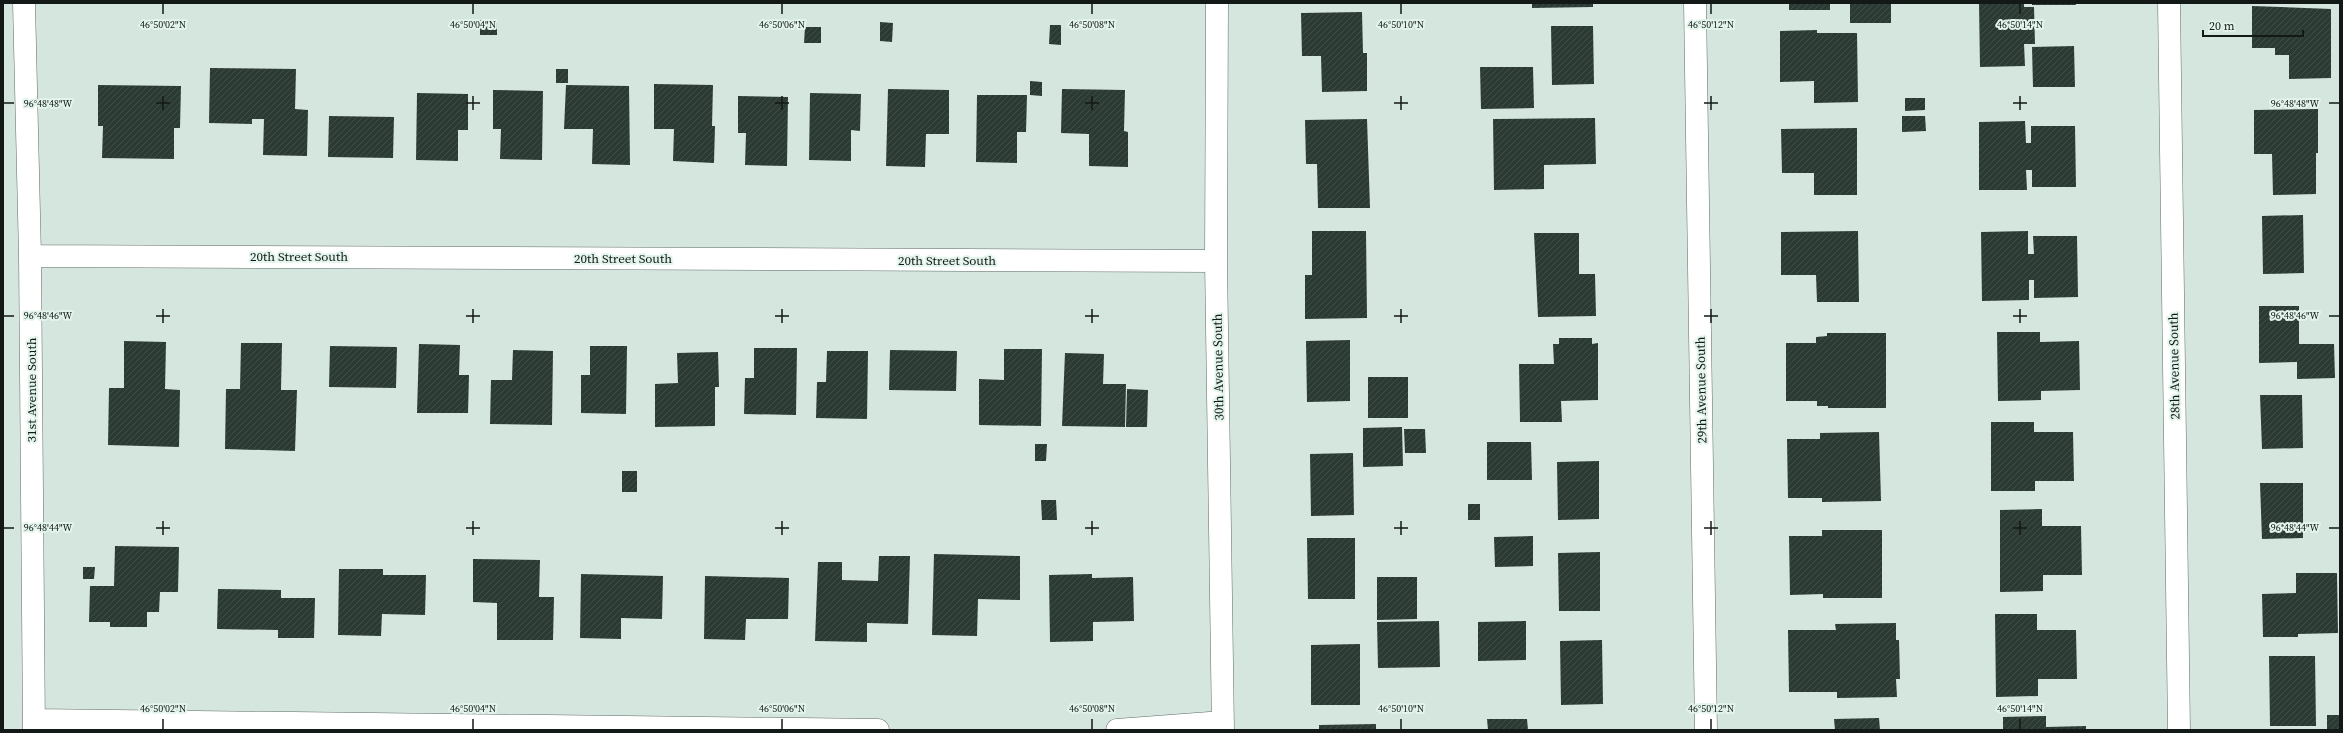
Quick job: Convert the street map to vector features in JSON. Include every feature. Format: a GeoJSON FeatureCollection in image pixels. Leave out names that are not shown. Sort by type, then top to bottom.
{"type":"FeatureCollection","features":[{"type":"Feature","properties":{"kind":"street","name":"31st Avenue South"},"geometry":{"type":"LineString","coordinates":[[24,3],[30,256],[34,725]]}},
{"type":"Feature","properties":{"kind":"street","name":"30th Avenue South"},"geometry":{"type":"LineString","coordinates":[[1217,3],[1216,261],[1223,726]]}},
{"type":"Feature","properties":{"kind":"street","name":"29th Avenue South"},"geometry":{"type":"LineString","coordinates":[[1695,3],[1706,730]]}},
{"type":"Feature","properties":{"kind":"street","name":"28th Avenue South"},"geometry":{"type":"LineString","coordinates":[[2169,3],[2179,730]]}},
{"type":"Feature","properties":{"kind":"street","name":"20th Street South"},"geometry":{"type":"LineString","coordinates":[[30,256],[1216,261]]}},
{"type":"Feature","properties":{"kind":"street"},"geometry":{"type":"LineString","coordinates":[[34,725],[878,730]]}},
{"type":"Feature","properties":{"kind":"street"},"geometry":{"type":"LineString","coordinates":[[1117,730],[1223,726]]}},
{"type":"Feature","properties":{"kind":"building"},"geometry":{"type":"Polygon","coordinates":[[[1532,3],[1593,3],[1593,7],[1532,8],[1532,3]]]}},
{"type":"Feature","properties":{"kind":"building"},"geometry":{"type":"Polygon","coordinates":[[[1789,3],[1830,3],[1830,10],[1789,10],[1789,3]]]}},
{"type":"Feature","properties":{"kind":"building"},"geometry":{"type":"Polygon","coordinates":[[[1850,3],[1891,3],[1891,23],[1850,23],[1850,3]]]}},
{"type":"Feature","properties":{"kind":"building"},"geometry":{"type":"Polygon","coordinates":[[[1979,3],[2024,3],[2024,7],[2034,7],[2035,44],[2024,44],[2025,66],[1980,67],[1979,3]]]}},
{"type":"Feature","properties":{"kind":"building"},"geometry":{"type":"Polygon","coordinates":[[[2032,3],[2075,3],[2076,5],[2032,5],[2032,3]]]}},
{"type":"Feature","properties":{"kind":"building"},"geometry":{"type":"Polygon","coordinates":[[[2252,6],[2331,9],[2331,78],[2289,79],[2289,55],[2275,55],[2275,48],[2252,48],[2252,6]]]}},
{"type":"Feature","properties":{"kind":"building"},"geometry":{"type":"Polygon","coordinates":[[[1362,12],[1363,53],[1367,53],[1367,91],[1322,92],[1321,56],[1302,56],[1301,13],[1362,12]]]}},
{"type":"Feature","properties":{"kind":"building"},"geometry":{"type":"Polygon","coordinates":[[[480,20],[497,20],[497,35],[480,35],[480,20]]]}},
{"type":"Feature","properties":{"kind":"building"},"geometry":{"type":"Polygon","coordinates":[[[880,22],[893,23],[892,42],[880,41],[880,22]]]}},
{"type":"Feature","properties":{"kind":"building"},"geometry":{"type":"Polygon","coordinates":[[[1050,25],[1061,25],[1061,45],[1049,44],[1050,25]]]}},
{"type":"Feature","properties":{"kind":"building"},"geometry":{"type":"Polygon","coordinates":[[[1551,26],[1593,26],[1594,84],[1552,85],[1551,26]]]}},
{"type":"Feature","properties":{"kind":"building"},"geometry":{"type":"Polygon","coordinates":[[[805,27],[821,27],[821,43],[804,43],[805,27]]]}},
{"type":"Feature","properties":{"kind":"building"},"geometry":{"type":"Polygon","coordinates":[[[1817,30],[1817,33],[1857,33],[1858,102],[1814,103],[1814,81],[1780,82],[1780,31],[1817,30]]]}},
{"type":"Feature","properties":{"kind":"building"},"geometry":{"type":"Polygon","coordinates":[[[2074,46],[2075,87],[2033,87],[2032,47],[2074,46]]]}},
{"type":"Feature","properties":{"kind":"building"},"geometry":{"type":"Polygon","coordinates":[[[1480,67],[1533,67],[1534,108],[1481,109],[1480,67]]]}},
{"type":"Feature","properties":{"kind":"building"},"geometry":{"type":"Polygon","coordinates":[[[210,68],[296,69],[295,109],[308,110],[307,156],[263,155],[264,119],[252,119],[252,124],[209,123],[210,68]]]}},
{"type":"Feature","properties":{"kind":"building"},"geometry":{"type":"Polygon","coordinates":[[[556,69],[568,69],[568,83],[556,83],[556,69]]]}},
{"type":"Feature","properties":{"kind":"building"},"geometry":{"type":"Polygon","coordinates":[[[1030,81],[1042,82],[1042,96],[1030,95],[1030,81]]]}},
{"type":"Feature","properties":{"kind":"building"},"geometry":{"type":"Polygon","coordinates":[[[654,84],[713,85],[712,126],[715,126],[714,163],[673,161],[674,129],[654,129],[654,84]]]}},
{"type":"Feature","properties":{"kind":"building"},"geometry":{"type":"Polygon","coordinates":[[[98,85],[181,86],[180,128],[174,128],[174,159],[102,158],[103,126],[98,126],[98,85]]]}},
{"type":"Feature","properties":{"kind":"building"},"geometry":{"type":"Polygon","coordinates":[[[566,85],[629,86],[630,165],[592,164],[593,129],[564,129],[566,85]]]}},
{"type":"Feature","properties":{"kind":"building"},"geometry":{"type":"Polygon","coordinates":[[[888,89],[949,90],[949,134],[926,134],[925,167],[886,166],[888,89]]]}},
{"type":"Feature","properties":{"kind":"building"},"geometry":{"type":"Polygon","coordinates":[[[1062,89],[1125,90],[1124,131],[1128,132],[1128,167],[1089,166],[1089,134],[1061,133],[1062,89]]]}},
{"type":"Feature","properties":{"kind":"building"},"geometry":{"type":"Polygon","coordinates":[[[493,90],[543,91],[542,160],[500,159],[501,129],[493,129],[493,90]]]}},
{"type":"Feature","properties":{"kind":"building"},"geometry":{"type":"Polygon","coordinates":[[[417,93],[468,94],[468,130],[458,130],[458,161],[416,160],[417,93]]]}},
{"type":"Feature","properties":{"kind":"building"},"geometry":{"type":"Polygon","coordinates":[[[810,93],[861,94],[860,131],[851,130],[851,161],[809,160],[810,93]]]}},
{"type":"Feature","properties":{"kind":"building"},"geometry":{"type":"Polygon","coordinates":[[[977,95],[1027,95],[1026,132],[1017,132],[1017,163],[976,162],[977,95]]]}},
{"type":"Feature","properties":{"kind":"building"},"geometry":{"type":"Polygon","coordinates":[[[738,96],[788,97],[787,166],[745,165],[746,133],[738,133],[738,96]]]}},
{"type":"Feature","properties":{"kind":"building"},"geometry":{"type":"Polygon","coordinates":[[[1905,98],[1925,98],[1925,110],[1905,111],[1905,98]]]}},
{"type":"Feature","properties":{"kind":"building"},"geometry":{"type":"Polygon","coordinates":[[[2318,109],[2316,194],[2273,195],[2272,154],[2254,154],[2254,110],[2318,109]]]}},
{"type":"Feature","properties":{"kind":"building"},"geometry":{"type":"Polygon","coordinates":[[[329,116],[394,117],[393,158],[328,157],[329,116]]]}},
{"type":"Feature","properties":{"kind":"building"},"geometry":{"type":"Polygon","coordinates":[[[1902,116],[1925,116],[1926,131],[1902,132],[1902,116]]]}},
{"type":"Feature","properties":{"kind":"building"},"geometry":{"type":"Polygon","coordinates":[[[1595,118],[1596,164],[1544,165],[1544,189],[1494,190],[1493,119],[1595,118]]]}},
{"type":"Feature","properties":{"kind":"building"},"geometry":{"type":"Polygon","coordinates":[[[1367,119],[1370,208],[1318,208],[1317,164],[1306,164],[1305,120],[1367,119]]]}},
{"type":"Feature","properties":{"kind":"building"},"geometry":{"type":"Polygon","coordinates":[[[2025,121],[2026,143],[2031,143],[2031,126],[2075,126],[2076,187],[2032,187],[2032,170],[2026,170],[2027,190],[1979,190],[1979,122],[2025,121]]]}},
{"type":"Feature","properties":{"kind":"building"},"geometry":{"type":"Polygon","coordinates":[[[1857,128],[1857,195],[1814,195],[1814,173],[1782,173],[1781,129],[1857,128]]]}},
{"type":"Feature","properties":{"kind":"building"},"geometry":{"type":"Polygon","coordinates":[[[2303,215],[2304,273],[2263,274],[2262,216],[2303,215]]]}},
{"type":"Feature","properties":{"kind":"building"},"geometry":{"type":"Polygon","coordinates":[[[1312,231],[1366,231],[1367,318],[1305,319],[1305,275],[1312,275],[1312,231]]]}},
{"type":"Feature","properties":{"kind":"building"},"geometry":{"type":"Polygon","coordinates":[[[1858,231],[1859,302],[1817,302],[1816,275],[1781,275],[1781,232],[1858,231]]]}},
{"type":"Feature","properties":{"kind":"building"},"geometry":{"type":"Polygon","coordinates":[[[2028,231],[2028,254],[2034,254],[2033,236],[2077,236],[2078,297],[2034,298],[2034,280],[2029,280],[2029,300],[1982,301],[1981,232],[2028,231]]]}},
{"type":"Feature","properties":{"kind":"building"},"geometry":{"type":"Polygon","coordinates":[[[1534,233],[1579,233],[1579,274],[1595,274],[1596,316],[1538,317],[1534,233]]]}},
{"type":"Feature","properties":{"kind":"building"},"geometry":{"type":"Polygon","coordinates":[[[2259,306],[2299,306],[2299,344],[2334,344],[2335,378],[2297,379],[2297,362],[2259,363],[2259,306]]]}},
{"type":"Feature","properties":{"kind":"building"},"geometry":{"type":"Polygon","coordinates":[[[1997,332],[2040,332],[2040,342],[2079,341],[2080,390],[2041,391],[2041,400],[1998,401],[1997,332]]]}},
{"type":"Feature","properties":{"kind":"building"},"geometry":{"type":"Polygon","coordinates":[[[1827,333],[1886,333],[1886,408],[1828,408],[1828,406],[1817,406],[1817,401],[1786,401],[1786,343],[1816,343],[1816,337],[1827,336],[1827,333]]]}},
{"type":"Feature","properties":{"kind":"building"},"geometry":{"type":"Polygon","coordinates":[[[1559,338],[1592,338],[1592,344],[1598,343],[1598,400],[1561,401],[1562,422],[1520,422],[1519,364],[1554,364],[1553,344],[1559,344],[1559,338]]]}},
{"type":"Feature","properties":{"kind":"building"},"geometry":{"type":"Polygon","coordinates":[[[1350,340],[1350,401],[1307,402],[1306,341],[1350,340]]]}},
{"type":"Feature","properties":{"kind":"building"},"geometry":{"type":"Polygon","coordinates":[[[124,341],[166,342],[165,389],[180,390],[179,447],[108,445],[109,388],[124,388],[124,341]]]}},
{"type":"Feature","properties":{"kind":"building"},"geometry":{"type":"Polygon","coordinates":[[[241,343],[282,343],[281,390],[297,390],[295,451],[225,449],[226,389],[240,389],[241,343]]]}},
{"type":"Feature","properties":{"kind":"building"},"geometry":{"type":"Polygon","coordinates":[[[419,344],[460,345],[459,375],[469,375],[468,413],[417,413],[419,344]]]}},
{"type":"Feature","properties":{"kind":"building"},"geometry":{"type":"Polygon","coordinates":[[[330,346],[397,347],[396,388],[329,387],[330,346]]]}},
{"type":"Feature","properties":{"kind":"building"},"geometry":{"type":"Polygon","coordinates":[[[590,346],[627,346],[626,414],[581,413],[581,375],[590,375],[590,346]]]}},
{"type":"Feature","properties":{"kind":"building"},"geometry":{"type":"Polygon","coordinates":[[[754,348],[797,348],[796,415],[744,414],[745,378],[754,378],[754,348]]]}},
{"type":"Feature","properties":{"kind":"building"},"geometry":{"type":"Polygon","coordinates":[[[1004,349],[1042,349],[1041,426],[979,425],[979,379],[1004,380],[1004,349]]]}},
{"type":"Feature","properties":{"kind":"building"},"geometry":{"type":"Polygon","coordinates":[[[513,350],[553,351],[552,425],[490,424],[491,380],[512,380],[513,350]]]}},
{"type":"Feature","properties":{"kind":"building"},"geometry":{"type":"Polygon","coordinates":[[[890,350],[957,351],[956,391],[889,390],[890,350]]]}},
{"type":"Feature","properties":{"kind":"building"},"geometry":{"type":"Polygon","coordinates":[[[827,351],[868,351],[867,419],[816,418],[817,382],[826,382],[827,351]]]}},
{"type":"Feature","properties":{"kind":"building"},"geometry":{"type":"Polygon","coordinates":[[[718,352],[719,387],[715,387],[715,426],[655,427],[655,384],[678,383],[677,353],[718,352]]]}},
{"type":"Feature","properties":{"kind":"building"},"geometry":{"type":"Polygon","coordinates":[[[1065,353],[1104,354],[1103,384],[1126,384],[1125,427],[1062,426],[1065,353]]]}},
{"type":"Feature","properties":{"kind":"building"},"geometry":{"type":"Polygon","coordinates":[[[1368,377],[1408,377],[1408,418],[1368,418],[1368,377]]]}},
{"type":"Feature","properties":{"kind":"building"},"geometry":{"type":"Polygon","coordinates":[[[1127,389],[1148,390],[1147,427],[1126,427],[1127,389]]]}},
{"type":"Feature","properties":{"kind":"building"},"geometry":{"type":"Polygon","coordinates":[[[2260,395],[2302,395],[2303,448],[2262,449],[2260,395]]]}},
{"type":"Feature","properties":{"kind":"building"},"geometry":{"type":"Polygon","coordinates":[[[1991,422],[2034,422],[2034,432],[2073,432],[2074,481],[2035,481],[2035,491],[1991,491],[1991,422]]]}},
{"type":"Feature","properties":{"kind":"building"},"geometry":{"type":"Polygon","coordinates":[[[1402,427],[1403,466],[1363,467],[1363,428],[1402,427]]]}},
{"type":"Feature","properties":{"kind":"building"},"geometry":{"type":"Polygon","coordinates":[[[1404,429],[1425,429],[1426,453],[1405,453],[1404,429]]]}},
{"type":"Feature","properties":{"kind":"building"},"geometry":{"type":"Polygon","coordinates":[[[1879,432],[1881,501],[1822,502],[1822,498],[1788,498],[1787,439],[1820,439],[1820,433],[1879,432]]]}},
{"type":"Feature","properties":{"kind":"building"},"geometry":{"type":"Polygon","coordinates":[[[1487,442],[1531,442],[1532,480],[1487,480],[1487,442]]]}},
{"type":"Feature","properties":{"kind":"building"},"geometry":{"type":"Polygon","coordinates":[[[1035,444],[1047,444],[1046,461],[1035,461],[1035,444]]]}},
{"type":"Feature","properties":{"kind":"building"},"geometry":{"type":"Polygon","coordinates":[[[1353,453],[1354,515],[1311,516],[1310,454],[1353,453]]]}},
{"type":"Feature","properties":{"kind":"building"},"geometry":{"type":"Polygon","coordinates":[[[1599,461],[1599,519],[1558,520],[1557,462],[1599,461]]]}},
{"type":"Feature","properties":{"kind":"building"},"geometry":{"type":"Polygon","coordinates":[[[622,471],[637,471],[637,492],[622,492],[622,471]]]}},
{"type":"Feature","properties":{"kind":"building"},"geometry":{"type":"Polygon","coordinates":[[[2260,483],[2303,483],[2303,538],[2262,539],[2260,483]]]}},
{"type":"Feature","properties":{"kind":"building"},"geometry":{"type":"Polygon","coordinates":[[[1041,500],[1056,500],[1057,520],[1042,520],[1041,500]]]}},
{"type":"Feature","properties":{"kind":"building"},"geometry":{"type":"Polygon","coordinates":[[[1468,504],[1480,504],[1480,520],[1468,520],[1468,504]]]}},
{"type":"Feature","properties":{"kind":"building"},"geometry":{"type":"Polygon","coordinates":[[[2042,509],[2042,526],[2081,526],[2082,575],[2043,575],[2043,591],[2000,592],[2000,510],[2042,509]]]}},
{"type":"Feature","properties":{"kind":"building"},"geometry":{"type":"Polygon","coordinates":[[[1822,530],[1882,530],[1882,598],[1823,598],[1823,594],[1790,595],[1789,536],[1822,536],[1822,530]]]}},
{"type":"Feature","properties":{"kind":"building"},"geometry":{"type":"Polygon","coordinates":[[[1533,536],[1533,566],[1495,567],[1494,537],[1533,536]]]}},
{"type":"Feature","properties":{"kind":"building"},"geometry":{"type":"Polygon","coordinates":[[[1307,538],[1355,538],[1355,599],[1308,599],[1307,538]]]}},
{"type":"Feature","properties":{"kind":"building"},"geometry":{"type":"Polygon","coordinates":[[[115,546],[179,547],[178,592],[160,592],[159,612],[147,612],[147,627],[110,627],[110,622],[89,622],[90,586],[114,586],[115,546]]]}},
{"type":"Feature","properties":{"kind":"building"},"geometry":{"type":"Polygon","coordinates":[[[1600,552],[1600,611],[1559,611],[1558,553],[1600,552]]]}},
{"type":"Feature","properties":{"kind":"building"},"geometry":{"type":"Polygon","coordinates":[[[934,554],[1020,556],[1020,600],[978,599],[977,636],[932,635],[934,554]]]}},
{"type":"Feature","properties":{"kind":"building"},"geometry":{"type":"Polygon","coordinates":[[[879,556],[910,556],[908,624],[867,623],[867,642],[815,641],[818,562],[842,562],[842,580],[878,581],[879,556]]]}},
{"type":"Feature","properties":{"kind":"building"},"geometry":{"type":"Polygon","coordinates":[[[473,559],[540,560],[539,597],[554,597],[553,640],[497,640],[497,603],[473,602],[473,559]]]}},
{"type":"Feature","properties":{"kind":"building"},"geometry":{"type":"Polygon","coordinates":[[[83,567],[95,567],[94,579],[83,579],[83,567]]]}},
{"type":"Feature","properties":{"kind":"building"},"geometry":{"type":"Polygon","coordinates":[[[339,569],[383,569],[383,575],[426,575],[425,615],[382,614],[381,636],[338,635],[339,569]]]}},
{"type":"Feature","properties":{"kind":"building"},"geometry":{"type":"Polygon","coordinates":[[[2296,573],[2337,573],[2338,633],[2298,634],[2298,637],[2263,637],[2262,594],[2296,593],[2296,573]]]}},
{"type":"Feature","properties":{"kind":"building"},"geometry":{"type":"Polygon","coordinates":[[[581,574],[663,576],[662,619],[621,618],[621,639],[580,638],[581,574]]]}},
{"type":"Feature","properties":{"kind":"building"},"geometry":{"type":"Polygon","coordinates":[[[1092,574],[1092,578],[1133,577],[1134,621],[1093,622],[1093,641],[1050,642],[1049,575],[1092,574]]]}},
{"type":"Feature","properties":{"kind":"building"},"geometry":{"type":"Polygon","coordinates":[[[705,576],[789,578],[788,619],[746,619],[745,640],[704,639],[705,576]]]}},
{"type":"Feature","properties":{"kind":"building"},"geometry":{"type":"Polygon","coordinates":[[[1377,577],[1417,577],[1417,619],[1377,620],[1377,577]]]}},
{"type":"Feature","properties":{"kind":"building"},"geometry":{"type":"Polygon","coordinates":[[[218,589],[281,590],[281,598],[315,598],[314,638],[278,638],[278,630],[217,629],[218,589]]]}},
{"type":"Feature","properties":{"kind":"building"},"geometry":{"type":"Polygon","coordinates":[[[1995,614],[2037,614],[2037,630],[2076,630],[2077,679],[2038,679],[2038,696],[1996,697],[1995,614]]]}},
{"type":"Feature","properties":{"kind":"building"},"geometry":{"type":"Polygon","coordinates":[[[1439,621],[1440,667],[1378,668],[1377,622],[1439,621]]]}},
{"type":"Feature","properties":{"kind":"building"},"geometry":{"type":"Polygon","coordinates":[[[1526,621],[1526,660],[1478,661],[1478,622],[1526,621]]]}},
{"type":"Feature","properties":{"kind":"building"},"geometry":{"type":"Polygon","coordinates":[[[1896,623],[1896,640],[1899,640],[1900,679],[1896,679],[1897,697],[1837,698],[1837,692],[1789,692],[1788,630],[1836,630],[1835,624],[1896,623]]]}},
{"type":"Feature","properties":{"kind":"building"},"geometry":{"type":"Polygon","coordinates":[[[1602,640],[1603,704],[1561,705],[1560,641],[1602,640]]]}},
{"type":"Feature","properties":{"kind":"building"},"geometry":{"type":"Polygon","coordinates":[[[1360,644],[1360,705],[1311,705],[1311,645],[1360,644]]]}},
{"type":"Feature","properties":{"kind":"building"},"geometry":{"type":"Polygon","coordinates":[[[2269,656],[2315,656],[2316,726],[2270,726],[2269,656]]]}},
{"type":"Feature","properties":{"kind":"building"},"geometry":{"type":"Polygon","coordinates":[[[2327,715],[2340,715],[2340,730],[2327,730],[2327,715]]]}},
{"type":"Feature","properties":{"kind":"building"},"geometry":{"type":"Polygon","coordinates":[[[2046,716],[2046,727],[2086,726],[2086,730],[2003,730],[2003,717],[2046,716]]]}},
{"type":"Feature","properties":{"kind":"building"},"geometry":{"type":"Polygon","coordinates":[[[1879,718],[1880,730],[1835,730],[1834,719],[1879,718]]]}},
{"type":"Feature","properties":{"kind":"building"},"geometry":{"type":"Polygon","coordinates":[[[1487,719],[1527,719],[1528,730],[1488,730],[1487,719]]]}},
{"type":"Feature","properties":{"kind":"building"},"geometry":{"type":"Polygon","coordinates":[[[1376,724],[1376,730],[1319,730],[1319,725],[1376,724]]]}}]}
